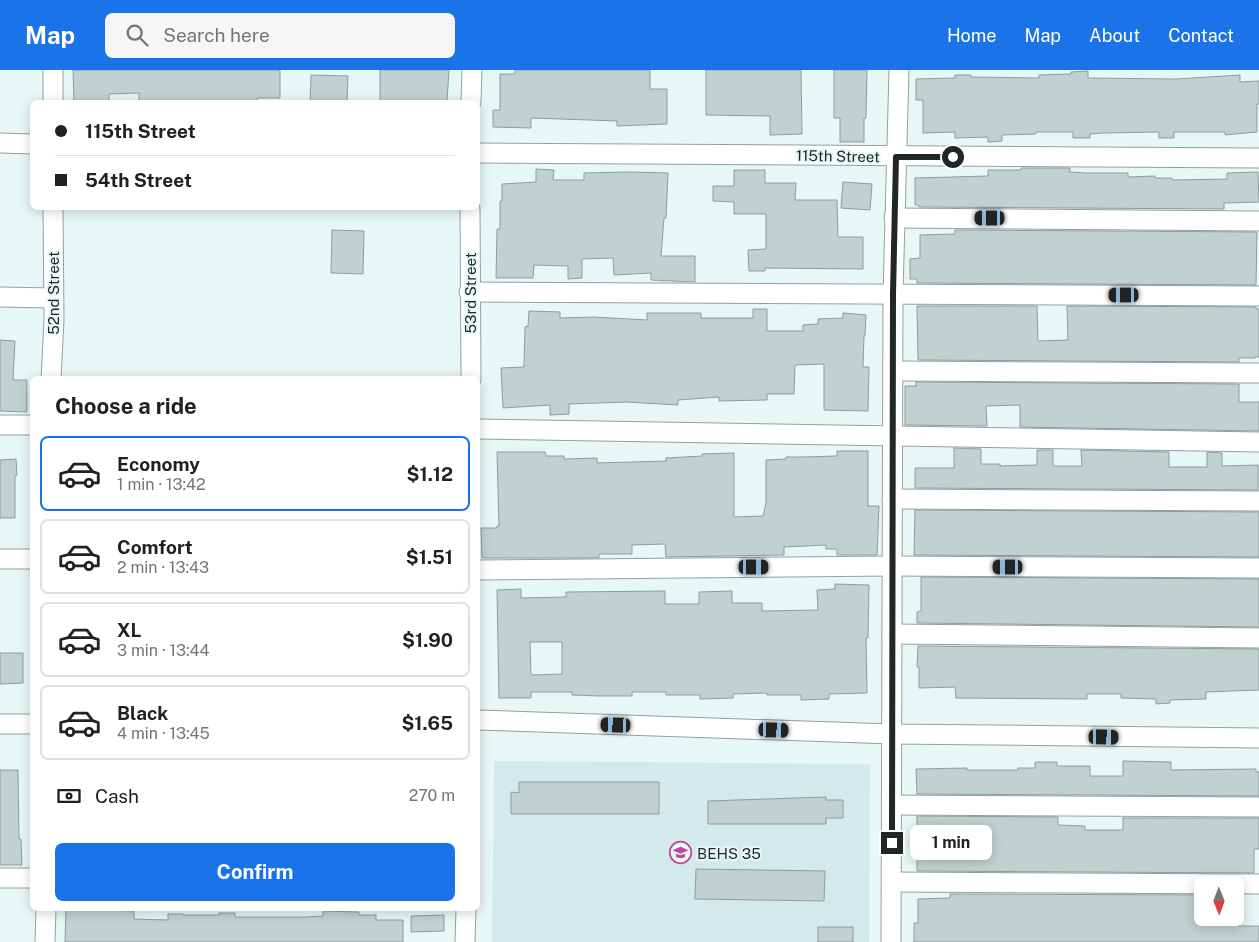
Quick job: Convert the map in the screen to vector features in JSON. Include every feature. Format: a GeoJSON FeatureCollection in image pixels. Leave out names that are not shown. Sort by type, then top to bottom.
{"type":"FeatureCollection","features":[{"type":"Feature","properties":{"kind":"street"},"geometry":{"type":"LineString","coordinates":[[53,100],[54,70]]}},
{"type":"Feature","properties":{"kind":"street"},"geometry":{"type":"LineString","coordinates":[[471,100],[472,70]]}},
{"type":"Feature","properties":{"kind":"street"},"geometry":{"type":"LineString","coordinates":[[891,942],[893,294],[899,70]]}},
{"type":"Feature","properties":{"kind":"street"},"geometry":{"type":"LineString","coordinates":[[0,143],[30,144]]}},
{"type":"Feature","properties":{"kind":"street","name":"115th Street"},"geometry":{"type":"LineString","coordinates":[[480,153],[1259,158]]}},
{"type":"Feature","properties":{"kind":"street","name":"52nd Street"},"geometry":{"type":"LineString","coordinates":[[51,376],[54,320],[52,210]]}},
{"type":"Feature","properties":{"kind":"street","name":"53rd Street"},"geometry":{"type":"LineString","coordinates":[[470,210],[471,376]]}},
{"type":"Feature","properties":{"kind":"street"},"geometry":{"type":"LineString","coordinates":[[894,218],[1259,221]]}},
{"type":"Feature","properties":{"kind":"street"},"geometry":{"type":"LineString","coordinates":[[469,292],[1259,296]]}},
{"type":"Feature","properties":{"kind":"street"},"geometry":{"type":"LineString","coordinates":[[0,297],[53,298]]}},
{"type":"Feature","properties":{"kind":"street"},"geometry":{"type":"LineString","coordinates":[[893,371],[1259,373]]}},
{"type":"Feature","properties":{"kind":"street"},"geometry":{"type":"LineString","coordinates":[[0,425],[30,425]]}},
{"type":"Feature","properties":{"kind":"street"},"geometry":{"type":"LineString","coordinates":[[480,429],[1259,442]]}},
{"type":"Feature","properties":{"kind":"street"},"geometry":{"type":"LineString","coordinates":[[892,499],[1259,501]]}},
{"type":"Feature","properties":{"kind":"street"},"geometry":{"type":"LineString","coordinates":[[0,559],[30,559]]}},
{"type":"Feature","properties":{"kind":"street"},"geometry":{"type":"LineString","coordinates":[[480,570],[892,566],[1259,568]]}},
{"type":"Feature","properties":{"kind":"street"},"geometry":{"type":"LineString","coordinates":[[892,634],[1259,638]]}},
{"type":"Feature","properties":{"kind":"street"},"geometry":{"type":"LineString","coordinates":[[480,720],[892,734],[1259,738]]}},
{"type":"Feature","properties":{"kind":"street"},"geometry":{"type":"LineString","coordinates":[[0,724],[30,724]]}},
{"type":"Feature","properties":{"kind":"street"},"geometry":{"type":"LineString","coordinates":[[892,805],[1259,807]]}},
{"type":"Feature","properties":{"kind":"street"},"geometry":{"type":"LineString","coordinates":[[0,878],[30,878]]}},
{"type":"Feature","properties":{"kind":"street"},"geometry":{"type":"LineString","coordinates":[[892,882],[1259,884]]}},
{"type":"Feature","properties":{"kind":"street"},"geometry":{"type":"LineString","coordinates":[[45,942],[46,911]]}},
{"type":"Feature","properties":{"kind":"street"},"geometry":{"type":"LineString","coordinates":[[465,942],[466,911]]}},
{"type":"Feature","properties":{"kind":"shaded area","name":"BEHS 35"},"geometry":{"type":"Polygon","coordinates":[[[494,761],[870,764],[869,942],[492,942],[494,761]]]}},
{"type":"Feature","properties":{"kind":"building"},"geometry":{"type":"Polygon","coordinates":[[[73,70],[280,70],[280,98],[257,98],[257,100],[139,100],[139,93],[109,94],[109,100],[74,100],[73,70]]]}},
{"type":"Feature","properties":{"kind":"building"},"geometry":{"type":"Polygon","coordinates":[[[380,70],[449,70],[447,100],[380,100],[380,70]]]}},
{"type":"Feature","properties":{"kind":"building"},"geometry":{"type":"Polygon","coordinates":[[[515,70],[650,70],[650,89],[667,89],[667,124],[617,126],[617,121],[531,118],[531,128],[493,127],[493,110],[500,110],[500,74],[515,74],[515,70]]]}},
{"type":"Feature","properties":{"kind":"building"},"geometry":{"type":"Polygon","coordinates":[[[706,70],[801,70],[802,134],[770,135],[770,116],[706,115],[706,70]]]}},
{"type":"Feature","properties":{"kind":"building"},"geometry":{"type":"Polygon","coordinates":[[[834,70],[867,70],[864,142],[840,142],[840,118],[834,118],[834,70]]]}},
{"type":"Feature","properties":{"kind":"building"},"geometry":{"type":"Polygon","coordinates":[[[1088,71],[1088,78],[1176,79],[1240,75],[1240,82],[1259,81],[1257,132],[1225,135],[1225,132],[1174,132],[1174,138],[1159,138],[1159,132],[1104,133],[1090,134],[1090,138],[1073,138],[1073,132],[1036,132],[1036,134],[1002,135],[1002,141],[988,142],[988,137],[955,138],[955,132],[923,133],[923,100],[916,100],[916,79],[955,78],[955,75],[1039,78],[1039,75],[1071,74],[1071,72],[1088,71]]]}},
{"type":"Feature","properties":{"kind":"building"},"geometry":{"type":"Polygon","coordinates":[[[311,75],[348,76],[347,100],[310,100],[311,75]]]}},
{"type":"Feature","properties":{"kind":"building"},"geometry":{"type":"Polygon","coordinates":[[[1021,168],[1070,168],[1070,172],[1128,173],[1128,177],[1155,176],[1155,178],[1172,178],[1172,180],[1227,179],[1227,173],[1258,172],[1259,202],[1224,203],[1224,209],[919,207],[919,205],[915,205],[915,178],[988,176],[988,170],[1021,170],[1021,168]]]}},
{"type":"Feature","properties":{"kind":"building"},"geometry":{"type":"Polygon","coordinates":[[[536,169],[554,170],[553,180],[584,180],[584,173],[668,173],[666,218],[664,218],[661,256],[695,256],[695,282],[651,280],[651,273],[614,275],[613,258],[582,259],[582,278],[568,279],[568,266],[534,265],[533,278],[496,278],[497,229],[500,229],[502,184],[536,182],[536,169]]]}},
{"type":"Feature","properties":{"kind":"building"},"geometry":{"type":"Polygon","coordinates":[[[734,170],[765,170],[765,183],[796,183],[795,200],[837,200],[838,237],[863,237],[863,269],[765,268],[765,271],[749,271],[748,250],[766,249],[766,214],[734,214],[734,202],[713,201],[713,186],[734,186],[734,170]]]}},
{"type":"Feature","properties":{"kind":"building"},"geometry":{"type":"Polygon","coordinates":[[[843,182],[872,184],[870,210],[841,208],[843,182]]]}},
{"type":"Feature","properties":{"kind":"building"},"geometry":{"type":"Polygon","coordinates":[[[332,230],[364,231],[363,274],[331,273],[332,230]]]}},
{"type":"Feature","properties":{"kind":"building"},"geometry":{"type":"Polygon","coordinates":[[[955,230],[1257,232],[1256,285],[917,283],[917,279],[910,279],[910,259],[920,258],[920,235],[955,234],[955,230]]]}},
{"type":"Feature","properties":{"kind":"building"},"geometry":{"type":"Polygon","coordinates":[[[917,306],[1037,306],[1038,341],[1068,340],[1067,306],[1256,307],[1256,309],[1259,309],[1259,357],[1239,358],[1239,362],[918,360],[917,306]]]}},
{"type":"Feature","properties":{"kind":"building"},"geometry":{"type":"Polygon","coordinates":[[[753,309],[767,309],[767,331],[803,331],[803,325],[818,324],[818,319],[843,318],[843,313],[866,315],[863,367],[869,367],[868,411],[824,410],[824,364],[795,365],[794,394],[767,394],[767,400],[719,401],[719,397],[678,400],[678,405],[626,402],[569,404],[569,414],[550,415],[550,405],[503,408],[501,368],[524,367],[525,327],[528,326],[529,311],[560,312],[560,318],[594,317],[647,320],[647,313],[701,313],[701,318],[753,318],[753,309]]]}},
{"type":"Feature","properties":{"kind":"building"},"geometry":{"type":"Polygon","coordinates":[[[0,340],[15,341],[13,380],[27,380],[27,412],[0,411],[0,340]]]}},
{"type":"Feature","properties":{"kind":"building"},"geometry":{"type":"Polygon","coordinates":[[[916,382],[1239,384],[1239,402],[1259,402],[1259,431],[1020,427],[1020,405],[986,406],[987,426],[905,425],[905,386],[916,386],[916,382]]]}},
{"type":"Feature","properties":{"kind":"building"},"geometry":{"type":"Polygon","coordinates":[[[954,448],[981,449],[981,464],[1000,464],[1000,466],[1037,465],[1037,450],[1053,450],[1053,466],[1082,466],[1081,450],[1169,452],[1169,467],[1207,467],[1207,452],[1222,453],[1222,466],[1258,465],[1258,490],[915,488],[915,468],[954,468],[954,448]]]}},
{"type":"Feature","properties":{"kind":"building"},"geometry":{"type":"Polygon","coordinates":[[[837,451],[868,451],[868,506],[879,506],[877,555],[837,555],[837,549],[826,549],[826,545],[784,547],[784,555],[666,557],[665,544],[632,545],[632,554],[599,554],[599,558],[482,558],[481,528],[497,528],[499,526],[497,452],[545,452],[546,456],[564,456],[564,459],[597,458],[597,463],[666,461],[666,458],[734,453],[734,517],[763,516],[766,503],[766,460],[786,459],[786,457],[837,456],[837,451]]]}},
{"type":"Feature","properties":{"kind":"building"},"geometry":{"type":"Polygon","coordinates":[[[16,459],[15,518],[0,518],[0,460],[16,459]]]}},
{"type":"Feature","properties":{"kind":"building"},"geometry":{"type":"Polygon","coordinates":[[[915,510],[1259,512],[1259,557],[914,555],[915,510]]]}},
{"type":"Feature","properties":{"kind":"building"},"geometry":{"type":"Polygon","coordinates":[[[921,577],[1259,579],[1259,627],[917,623],[917,612],[921,611],[921,577]]]}},
{"type":"Feature","properties":{"kind":"building"},"geometry":{"type":"Polygon","coordinates":[[[835,584],[869,585],[868,638],[866,638],[867,693],[829,694],[829,699],[801,700],[801,695],[733,694],[733,698],[700,699],[700,695],[666,695],[666,692],[632,692],[632,696],[600,696],[572,695],[572,692],[531,692],[531,698],[499,698],[497,590],[521,589],[521,598],[566,597],[566,592],[665,591],[665,604],[699,604],[699,592],[732,591],[732,603],[762,603],[762,611],[818,610],[817,590],[835,589],[835,584]],[[530,642],[531,675],[562,674],[562,642],[530,642]]]}},
{"type":"Feature","properties":{"kind":"building"},"geometry":{"type":"Polygon","coordinates":[[[918,646],[1259,649],[1259,690],[1206,692],[1206,699],[1170,700],[1170,703],[1156,704],[1156,699],[1121,698],[1121,694],[1087,694],[1087,699],[956,698],[955,687],[919,688],[918,646]]]}},
{"type":"Feature","properties":{"kind":"building"},"geometry":{"type":"Polygon","coordinates":[[[0,653],[23,653],[23,683],[0,684],[0,653]]]}},
{"type":"Feature","properties":{"kind":"building"},"geometry":{"type":"Polygon","coordinates":[[[1123,761],[1171,762],[1171,770],[1256,769],[1256,772],[1259,772],[1259,796],[917,794],[916,769],[1018,770],[1018,768],[1035,768],[1035,762],[1057,762],[1057,766],[1090,766],[1090,776],[1123,776],[1123,761]]]}},
{"type":"Feature","properties":{"kind":"building"},"geometry":{"type":"Polygon","coordinates":[[[0,770],[18,770],[19,839],[21,839],[22,865],[0,865],[0,770]]]}},
{"type":"Feature","properties":{"kind":"building"},"geometry":{"type":"Polygon","coordinates":[[[519,782],[659,782],[659,814],[511,814],[511,792],[519,793],[519,782]]]}},
{"type":"Feature","properties":{"kind":"building"},"geometry":{"type":"Polygon","coordinates":[[[826,797],[826,800],[843,800],[843,818],[826,818],[826,824],[708,824],[708,801],[826,797]]]}},
{"type":"Feature","properties":{"kind":"building"},"geometry":{"type":"Polygon","coordinates":[[[917,816],[1058,817],[1058,825],[1085,826],[1085,830],[1123,830],[1123,818],[1259,818],[1259,849],[1254,849],[1254,873],[917,871],[917,816]]]}},
{"type":"Feature","properties":{"kind":"building"},"geometry":{"type":"Polygon","coordinates":[[[696,869],[825,871],[824,901],[695,899],[696,869]]]}},
{"type":"Feature","properties":{"kind":"building"},"geometry":{"type":"Polygon","coordinates":[[[950,894],[1194,895],[1194,926],[1259,926],[1259,942],[914,942],[914,923],[918,923],[918,899],[950,898],[950,894]]]}},
{"type":"Feature","properties":{"kind":"building"},"geometry":{"type":"Polygon","coordinates":[[[66,911],[134,911],[134,919],[168,920],[168,914],[219,915],[219,913],[235,913],[235,917],[306,917],[323,916],[323,911],[359,912],[359,915],[376,915],[376,920],[403,920],[403,942],[65,942],[66,911]]]}},
{"type":"Feature","properties":{"kind":"building"},"geometry":{"type":"Polygon","coordinates":[[[444,915],[444,931],[411,932],[411,916],[444,915]]]}},
{"type":"Feature","properties":{"kind":"building"},"geometry":{"type":"Polygon","coordinates":[[[818,927],[853,927],[853,942],[818,942],[818,927]]]}},
{"type":"Feature","properties":{"kind":"place","name":"BEHS 35"},"geometry":{"type":"Point","coordinates":[681,853]}},
{"type":"Feature","properties":{"kind":"route"},"geometry":{"type":"LineString","coordinates":[[892,843],[893,294],[896,157],[953,157]]}}]}
